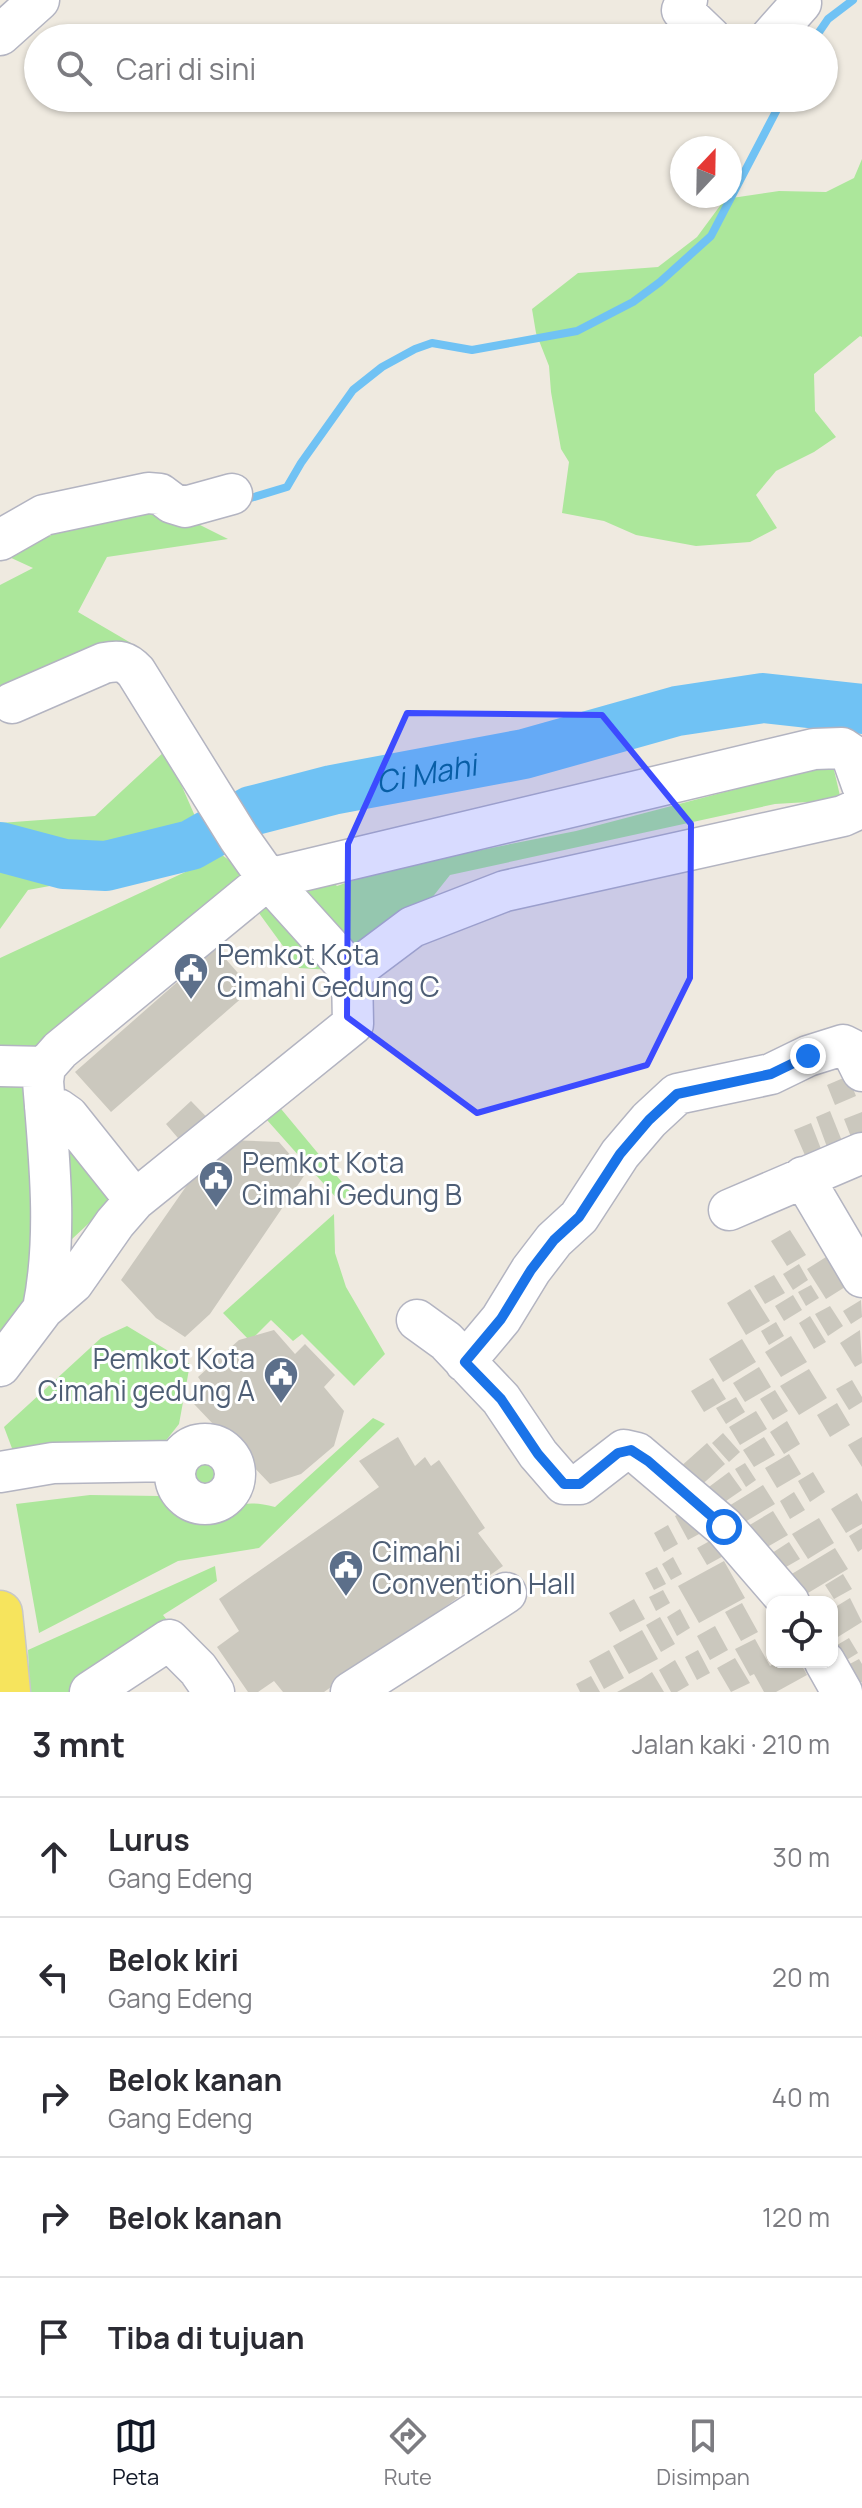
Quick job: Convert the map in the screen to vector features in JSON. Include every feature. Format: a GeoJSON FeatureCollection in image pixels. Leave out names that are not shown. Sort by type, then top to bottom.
{"type":"FeatureCollection","features":[{"type":"Feature","properties":{"kind":"main road"},"geometry":{"type":"LineString","coordinates":[[0,1613],[8,1692]]}},
{"type":"Feature","properties":{"kind":"street"},"geometry":{"type":"LineString","coordinates":[[0,35],[39,0]]}},
{"type":"Feature","properties":{"kind":"street"},"geometry":{"type":"LineString","coordinates":[[687,0],[682,10],[696,24]]}},
{"type":"Feature","properties":{"kind":"street"},"geometry":{"type":"LineString","coordinates":[[782,24],[802,1]]}},
{"type":"Feature","properties":{"kind":"street"},"geometry":{"type":"LineString","coordinates":[[0,540],[44,515],[106,501],[154,493],[185,507],[232,494]]}},
{"type":"Feature","properties":{"kind":"street"},"geometry":{"type":"LineString","coordinates":[[0,1366],[43,1309],[73,1283],[135,1200],[353,1024],[352,972],[268,879],[128,663],[115,660],[104,663],[12,703]]}},
{"type":"Feature","properties":{"kind":"street"},"geometry":{"type":"LineString","coordinates":[[43,1309],[51,1273],[53,1239],[43,1081],[45,1067],[60,1050],[268,879],[814,749],[842,748],[851,754],[862,785]]}},
{"type":"Feature","properties":{"kind":"street"},"geometry":{"type":"LineString","coordinates":[[352,972],[412,927],[505,891],[843,816],[862,804]]}},
{"type":"Feature","properties":{"kind":"street"},"geometry":{"type":"LineString","coordinates":[[465,1362],[501,1319],[554,1240],[579,1217],[620,1154],[677,1094],[771,1074],[808,1056],[843,1045],[851,1049],[862,1071]]}},
{"type":"Feature","properties":{"kind":"street"},"geometry":{"type":"LineString","coordinates":[[0,1066],[45,1067]]}},
{"type":"Feature","properties":{"kind":"street"},"geometry":{"type":"LineString","coordinates":[[45,1107],[58,1109],[68,1116],[135,1200]]}},
{"type":"Feature","properties":{"kind":"street"},"geometry":{"type":"LineString","coordinates":[[729,1210],[862,1153]]}},
{"type":"Feature","properties":{"kind":"street"},"geometry":{"type":"LineString","coordinates":[[803,1177],[862,1277]]}},
{"type":"Feature","properties":{"kind":"street"},"geometry":{"type":"LineString","coordinates":[[53,1239],[95,1251]]}},
{"type":"Feature","properties":{"kind":"street"},"geometry":{"type":"LineString","coordinates":[[417,1320],[446,1341],[501,1399],[538,1454],[564,1484],[580,1484],[624,1450],[637,1453],[724,1527],[784,1596]]}},
{"type":"Feature","properties":{"kind":"street"},"geometry":{"type":"LineString","coordinates":[[0,1472],[53,1463],[176,1473],[0,1493]]}},
{"type":"Feature","properties":{"kind":"street"},"geometry":{"type":"LineString","coordinates":[[351,1692],[506,1593]]}},
{"type":"Feature","properties":{"kind":"street"},"geometry":{"type":"LineString","coordinates":[[90,1692],[169,1640],[198,1669],[214,1692]]}},
{"type":"Feature","properties":{"kind":"street"},"geometry":{"type":"LineString","coordinates":[[828,1668],[842,1692]]}},
{"type":"Feature","properties":{"kind":"highlighted area"},"geometry":{"type":"Polygon","coordinates":[[[407,713],[602,715],[691,824],[690,978],[647,1065],[477,1113],[347,1017],[348,844],[407,713]]]}},
{"type":"Feature","properties":{"kind":"green space"},"geometry":{"type":"Polygon","coordinates":[[[862,159],[862,337],[814,374],[815,411],[836,437],[776,471],[756,495],[777,528],[750,542],[696,546],[636,535],[604,521],[562,513],[569,462],[561,449],[549,366],[536,333],[532,309],[578,273],[658,267],[697,237],[718,208],[742,208],[742,196],[779,191],[826,192],[854,178],[862,159]]]}},
{"type":"Feature","properties":{"kind":"green space"},"geometry":{"type":"Polygon","coordinates":[[[170,510],[228,539],[107,557],[78,612],[131,643],[21,695],[0,690],[0,585],[33,568],[7,556],[94,515],[170,510]]]}},
{"type":"Feature","properties":{"kind":"green space"},"geometry":{"type":"Polygon","coordinates":[[[166,750],[198,823],[120,873],[28,890],[0,929],[0,823],[95,816],[166,750]]]}},
{"type":"Feature","properties":{"kind":"green space"},"geometry":{"type":"Polygon","coordinates":[[[831,757],[841,800],[775,804],[450,875],[431,899],[378,927],[366,950],[345,949],[299,889],[325,874],[337,886],[381,870],[576,831],[797,773],[831,757]]]}},
{"type":"Feature","properties":{"kind":"green space"},"geometry":{"type":"Polygon","coordinates":[[[222,855],[244,871],[239,883],[31,1066],[24,1106],[45,1285],[0,1337],[0,958],[222,855]]]}},
{"type":"Feature","properties":{"kind":"green space"},"geometry":{"type":"Polygon","coordinates":[[[269,897],[331,970],[299,968],[251,902],[269,897]]]}},
{"type":"Feature","properties":{"kind":"green space"},"geometry":{"type":"Polygon","coordinates":[[[272,1098],[351,1193],[340,1202],[259,1111],[272,1098]]]}},
{"type":"Feature","properties":{"kind":"green space"},"geometry":{"type":"Polygon","coordinates":[[[55,1134],[117,1197],[72,1239],[55,1134]]]}},
{"type":"Feature","properties":{"kind":"green space"},"geometry":{"type":"Polygon","coordinates":[[[334,1214],[335,1253],[346,1287],[385,1354],[354,1386],[302,1334],[293,1341],[271,1320],[250,1341],[223,1313],[334,1214]]]}},
{"type":"Feature","properties":{"kind":"green space"},"geometry":{"type":"Polygon","coordinates":[[[127,1326],[190,1364],[179,1424],[160,1448],[13,1451],[4,1427],[101,1338],[127,1326]]]}},
{"type":"Feature","properties":{"kind":"green space"},"geometry":{"type":"Polygon","coordinates":[[[373,1418],[385,1424],[259,1548],[178,1561],[39,1633],[16,1504],[90,1495],[159,1496],[192,1517],[216,1519],[243,1504],[275,1507],[373,1418]]]}},
{"type":"Feature","properties":{"kind":"green space"},"geometry":{"type":"Polygon","coordinates":[[[197,1449],[216,1452],[229,1468],[224,1488],[206,1497],[188,1492],[180,1464],[197,1449]]]}},
{"type":"Feature","properties":{"kind":"green space"},"geometry":{"type":"Polygon","coordinates":[[[215,1566],[217,1581],[163,1615],[174,1629],[74,1692],[30,1692],[28,1650],[215,1566]]]}},
{"type":"Feature","properties":{"kind":"building"},"geometry":{"type":"Polygon","coordinates":[[[216,948],[252,989],[111,1112],[75,1072],[216,948]]]}},
{"type":"Feature","properties":{"kind":"building"},"geometry":{"type":"Polygon","coordinates":[[[848,1076],[856,1096],[835,1105],[827,1085],[848,1076]]]}},
{"type":"Feature","properties":{"kind":"building"},"geometry":{"type":"Polygon","coordinates":[[[191,1101],[229,1140],[279,1142],[306,1173],[210,1314],[185,1337],[156,1318],[121,1280],[201,1165],[166,1124],[191,1101]]]}},
{"type":"Feature","properties":{"kind":"building"},"geometry":{"type":"Polygon","coordinates":[[[830,1111],[842,1141],[827,1147],[816,1117],[830,1111]]]}},
{"type":"Feature","properties":{"kind":"building"},"geometry":{"type":"Polygon","coordinates":[[[862,1112],[862,1138],[853,1142],[844,1119],[862,1112]]]}},
{"type":"Feature","properties":{"kind":"building"},"geometry":{"type":"Polygon","coordinates":[[[811,1123],[823,1154],[807,1160],[794,1130],[811,1123]]]}},
{"type":"Feature","properties":{"kind":"building"},"geometry":{"type":"Polygon","coordinates":[[[790,1230],[806,1255],[787,1266],[771,1241],[790,1230]]]}},
{"type":"Feature","properties":{"kind":"building"},"geometry":{"type":"Polygon","coordinates":[[[834,1252],[853,1282],[826,1299],[807,1269],[834,1252]]]}},
{"type":"Feature","properties":{"kind":"building"},"geometry":{"type":"Polygon","coordinates":[[[799,1264],[808,1280],[793,1290],[783,1274],[799,1264]]]}},
{"type":"Feature","properties":{"kind":"building"},"geometry":{"type":"Polygon","coordinates":[[[774,1275],[785,1293],[765,1304],[754,1286],[774,1275]]]}},
{"type":"Feature","properties":{"kind":"building"},"geometry":{"type":"Polygon","coordinates":[[[811,1285],[819,1298],[806,1306],[798,1292],[811,1285]]]}},
{"type":"Feature","properties":{"kind":"building"},"geometry":{"type":"Polygon","coordinates":[[[750,1289],[770,1321],[746,1335],[727,1303],[750,1289]]]}},
{"type":"Feature","properties":{"kind":"building"},"geometry":{"type":"Polygon","coordinates":[[[793,1295],[802,1310],[784,1321],[775,1306],[793,1295]]]}},
{"type":"Feature","properties":{"kind":"building"},"geometry":{"type":"Polygon","coordinates":[[[861,1300],[862,1317],[851,1324],[843,1311],[861,1300]]]}},
{"type":"Feature","properties":{"kind":"building"},"geometry":{"type":"Polygon","coordinates":[[[830,1306],[843,1326],[828,1336],[815,1314],[830,1306]]]}},
{"type":"Feature","properties":{"kind":"building"},"geometry":{"type":"Polygon","coordinates":[[[810,1316],[826,1342],[814,1349],[799,1323],[810,1316]]]}},
{"type":"Feature","properties":{"kind":"building"},"geometry":{"type":"Polygon","coordinates":[[[776,1322],[784,1336],[769,1345],[761,1331],[776,1322]]]}},
{"type":"Feature","properties":{"kind":"building"},"geometry":{"type":"Polygon","coordinates":[[[274,1330],[295,1354],[305,1344],[335,1375],[324,1387],[344,1411],[334,1446],[301,1474],[270,1484],[194,1404],[207,1390],[198,1377],[239,1340],[274,1330]]]}},
{"type":"Feature","properties":{"kind":"building"},"geometry":{"type":"Polygon","coordinates":[[[860,1330],[862,1363],[855,1367],[840,1343],[860,1330]]]}},
{"type":"Feature","properties":{"kind":"building"},"geometry":{"type":"Polygon","coordinates":[[[791,1336],[807,1362],[781,1377],[765,1352],[791,1336]]]}},
{"type":"Feature","properties":{"kind":"building"},"geometry":{"type":"Polygon","coordinates":[[[742,1339],[756,1362],[723,1382],[709,1359],[742,1339]]]}},
{"type":"Feature","properties":{"kind":"building"},"geometry":{"type":"Polygon","coordinates":[[[759,1367],[771,1387],[745,1402],[733,1383],[759,1367]]]}},
{"type":"Feature","properties":{"kind":"building"},"geometry":{"type":"Polygon","coordinates":[[[809,1369],[827,1398],[799,1415],[780,1386],[809,1369]]]}},
{"type":"Feature","properties":{"kind":"building"},"geometry":{"type":"Polygon","coordinates":[[[713,1378],[726,1399],[704,1412],[691,1391],[713,1378]]]}},
{"type":"Feature","properties":{"kind":"building"},"geometry":{"type":"Polygon","coordinates":[[[852,1380],[862,1402],[849,1410],[836,1389],[852,1380]]]}},
{"type":"Feature","properties":{"kind":"building"},"geometry":{"type":"Polygon","coordinates":[[[775,1390],[788,1411],[773,1420],[760,1399],[775,1390]]]}},
{"type":"Feature","properties":{"kind":"building"},"geometry":{"type":"Polygon","coordinates":[[[736,1397],[745,1412],[726,1424],[716,1408],[736,1397]]]}},
{"type":"Feature","properties":{"kind":"building"},"geometry":{"type":"Polygon","coordinates":[[[837,1403],[850,1425],[830,1437],[817,1415],[837,1403]]]}},
{"type":"Feature","properties":{"kind":"building"},"geometry":{"type":"Polygon","coordinates":[[[756,1411],[767,1429],[740,1445],[729,1427],[756,1411]]]}},
{"type":"Feature","properties":{"kind":"building"},"geometry":{"type":"Polygon","coordinates":[[[787,1421],[800,1444],[784,1454],[770,1432],[787,1421]]]}},
{"type":"Feature","properties":{"kind":"building"},"geometry":{"type":"Polygon","coordinates":[[[723,1433],[740,1452],[729,1462],[712,1443],[723,1433]]]}},
{"type":"Feature","properties":{"kind":"building"},"geometry":{"type":"Polygon","coordinates":[[[398,1437],[415,1466],[425,1457],[431,1466],[439,1460],[485,1528],[478,1533],[503,1566],[324,1692],[283,1692],[274,1681],[258,1692],[248,1692],[217,1647],[239,1631],[219,1599],[379,1487],[359,1461],[398,1437]]]}},
{"type":"Feature","properties":{"kind":"building"},"geometry":{"type":"Polygon","coordinates":[[[764,1437],[775,1455],[754,1467],[743,1450],[764,1437]]]}},
{"type":"Feature","properties":{"kind":"building"},"geometry":{"type":"Polygon","coordinates":[[[862,1437],[862,1467],[848,1445],[862,1437]]]}},
{"type":"Feature","properties":{"kind":"building"},"geometry":{"type":"Polygon","coordinates":[[[707,1443],[725,1464],[697,1489],[679,1468],[707,1443]]]}},
{"type":"Feature","properties":{"kind":"building"},"geometry":{"type":"Polygon","coordinates":[[[789,1454],[801,1474],[777,1488],[765,1468],[789,1454]]]}},
{"type":"Feature","properties":{"kind":"building"},"geometry":{"type":"Polygon","coordinates":[[[745,1463],[756,1480],[746,1487],[735,1469],[745,1463]]]}},
{"type":"Feature","properties":{"kind":"building"},"geometry":{"type":"Polygon","coordinates":[[[729,1472],[742,1490],[710,1512],[698,1495],[729,1472]]]}},
{"type":"Feature","properties":{"kind":"building"},"geometry":{"type":"Polygon","coordinates":[[[813,1472],[825,1492],[810,1502],[798,1481],[813,1472]]]}},
{"type":"Feature","properties":{"kind":"building"},"geometry":{"type":"Polygon","coordinates":[[[763,1485],[775,1504],[730,1531],[719,1512],[763,1485]]]}},
{"type":"Feature","properties":{"kind":"building"},"geometry":{"type":"Polygon","coordinates":[[[794,1492],[805,1510],[790,1519],[780,1501],[794,1492]]]}},
{"type":"Feature","properties":{"kind":"building"},"geometry":{"type":"Polygon","coordinates":[[[857,1493],[862,1502],[862,1524],[846,1533],[831,1509],[857,1493]]]}},
{"type":"Feature","properties":{"kind":"building"},"geometry":{"type":"Polygon","coordinates":[[[688,1509],[701,1533],[688,1540],[675,1516],[688,1509]]]}},
{"type":"Feature","properties":{"kind":"building"},"geometry":{"type":"Polygon","coordinates":[[[773,1511],[788,1535],[757,1553],[743,1529],[773,1511]]]}},
{"type":"Feature","properties":{"kind":"building"},"geometry":{"type":"Polygon","coordinates":[[[819,1518],[834,1543],[808,1559],[792,1534],[819,1518]]]}},
{"type":"Feature","properties":{"kind":"building"},"geometry":{"type":"Polygon","coordinates":[[[668,1525],[678,1544],[664,1552],[654,1533],[668,1525]]]}},
{"type":"Feature","properties":{"kind":"building"},"geometry":{"type":"Polygon","coordinates":[[[862,1528],[862,1549],[858,1552],[849,1536],[862,1528]]]}},
{"type":"Feature","properties":{"kind":"building"},"geometry":{"type":"Polygon","coordinates":[[[717,1537],[727,1554],[707,1565],[697,1548],[717,1537]]]}},
{"type":"Feature","properties":{"kind":"building"},"geometry":{"type":"Polygon","coordinates":[[[789,1542],[800,1559],[779,1571],[769,1555],[789,1542]]]}},
{"type":"Feature","properties":{"kind":"building"},"geometry":{"type":"Polygon","coordinates":[[[835,1548],[848,1569],[803,1596],[790,1575],[835,1548]]]}},
{"type":"Feature","properties":{"kind":"building"},"geometry":{"type":"Polygon","coordinates":[[[673,1557],[682,1574],[671,1580],[662,1564],[673,1557]]]}},
{"type":"Feature","properties":{"kind":"building"},"geometry":{"type":"Polygon","coordinates":[[[724,1561],[745,1598],[699,1623],[678,1586],[724,1561]]]}},
{"type":"Feature","properties":{"kind":"building"},"geometry":{"type":"Polygon","coordinates":[[[657,1567],[666,1584],[654,1590],[645,1573],[657,1567]]]}},
{"type":"Feature","properties":{"kind":"building"},"geometry":{"type":"Polygon","coordinates":[[[843,1574],[852,1589],[838,1597],[832,1596],[825,1585],[843,1574]]]}},
{"type":"Feature","properties":{"kind":"building"},"geometry":{"type":"Polygon","coordinates":[[[663,1590],[670,1603],[656,1611],[649,1597],[663,1590]]]}},
{"type":"Feature","properties":{"kind":"building"},"geometry":{"type":"Polygon","coordinates":[[[850,1598],[862,1622],[838,1637],[838,1605],[850,1598]]]}},
{"type":"Feature","properties":{"kind":"building"},"geometry":{"type":"Polygon","coordinates":[[[634,1599],[645,1619],[620,1632],[609,1613],[634,1599]]]}},
{"type":"Feature","properties":{"kind":"building"},"geometry":{"type":"Polygon","coordinates":[[[742,1603],[758,1632],[741,1641],[725,1612],[742,1603]]]}},
{"type":"Feature","properties":{"kind":"building"},"geometry":{"type":"Polygon","coordinates":[[[680,1609],[690,1628],[677,1636],[667,1617],[680,1609]]]}},
{"type":"Feature","properties":{"kind":"building"},"geometry":{"type":"Polygon","coordinates":[[[660,1617],[675,1644],[661,1652],[646,1625],[660,1617]]]}},
{"type":"Feature","properties":{"kind":"building"},"geometry":{"type":"Polygon","coordinates":[[[715,1626],[728,1650],[710,1660],[697,1636],[715,1626]]]}},
{"type":"Feature","properties":{"kind":"building"},"geometry":{"type":"Polygon","coordinates":[[[642,1630],[658,1659],[629,1674],[613,1646],[642,1630]]]}},
{"type":"Feature","properties":{"kind":"building"},"geometry":{"type":"Polygon","coordinates":[[[849,1638],[858,1653],[840,1664],[838,1644],[849,1638]]]}},
{"type":"Feature","properties":{"kind":"building"},"geometry":{"type":"Polygon","coordinates":[[[755,1639],[766,1659],[766,1668],[803,1668],[807,1675],[776,1692],[764,1692],[754,1674],[750,1676],[735,1649],[755,1639]]]}},
{"type":"Feature","properties":{"kind":"building"},"geometry":{"type":"Polygon","coordinates":[[[609,1650],[624,1678],[604,1689],[589,1661],[609,1650]]]}},
{"type":"Feature","properties":{"kind":"building"},"geometry":{"type":"Polygon","coordinates":[[[698,1650],[710,1673],[697,1680],[685,1657],[698,1650]]]}},
{"type":"Feature","properties":{"kind":"building"},"geometry":{"type":"Polygon","coordinates":[[[735,1658],[750,1683],[731,1692],[717,1668],[735,1658]]]}},
{"type":"Feature","properties":{"kind":"building"},"geometry":{"type":"Polygon","coordinates":[[[859,1659],[862,1682],[858,1684],[846,1666],[859,1659]]]}},
{"type":"Feature","properties":{"kind":"building"},"geometry":{"type":"Polygon","coordinates":[[[675,1660],[689,1685],[671,1692],[659,1670],[675,1660]]]}},
{"type":"Feature","properties":{"kind":"building"},"geometry":{"type":"Polygon","coordinates":[[[652,1672],[664,1692],[617,1692],[641,1679],[652,1672]]]}},
{"type":"Feature","properties":{"kind":"building"},"geometry":{"type":"Polygon","coordinates":[[[591,1676],[600,1692],[580,1692],[576,1684],[591,1676]]]}},
{"type":"Feature","properties":{"kind":"waterway"},"geometry":{"type":"LineString","coordinates":[[825,24],[853,0]]}},
{"type":"Feature","properties":{"kind":"waterway"},"geometry":{"type":"LineString","coordinates":[[244,500],[287,487],[353,390],[382,367],[415,349],[432,343],[472,350],[577,331],[633,302],[711,236],[776,112]]}},
{"type":"Feature","properties":{"kind":"waterway","name":"Ci Mahi"},"geometry":{"type":"LineString","coordinates":[[0,847],[64,864],[106,866],[191,845],[251,811],[332,790],[524,754],[677,711],[763,698],[862,709]]}},
{"type":"Feature","properties":{"kind":"place","name":"Pemkot Kota Cimahi Gedung C"},"geometry":{"type":"Point","coordinates":[191,1001]}},
{"type":"Feature","properties":{"kind":"place","name":"Pemkot Kota Cimahi Gedung B"},"geometry":{"type":"Point","coordinates":[216,1209]}},
{"type":"Feature","properties":{"kind":"place","name":"Pemkot Kota Cimahi gedung A"},"geometry":{"type":"Point","coordinates":[281,1405]}},
{"type":"Feature","properties":{"kind":"place","name":"Cimahi Convention Hall"},"geometry":{"type":"Point","coordinates":[346,1598]}},
{"type":"Feature","properties":{"kind":"route"},"geometry":{"type":"LineString","coordinates":[[724,1527],[631,1450],[618,1453],[586,1481],[564,1484],[538,1454],[501,1399],[465,1362],[501,1319],[554,1240],[579,1217],[620,1154],[677,1094],[771,1074],[808,1056]]}}]}
